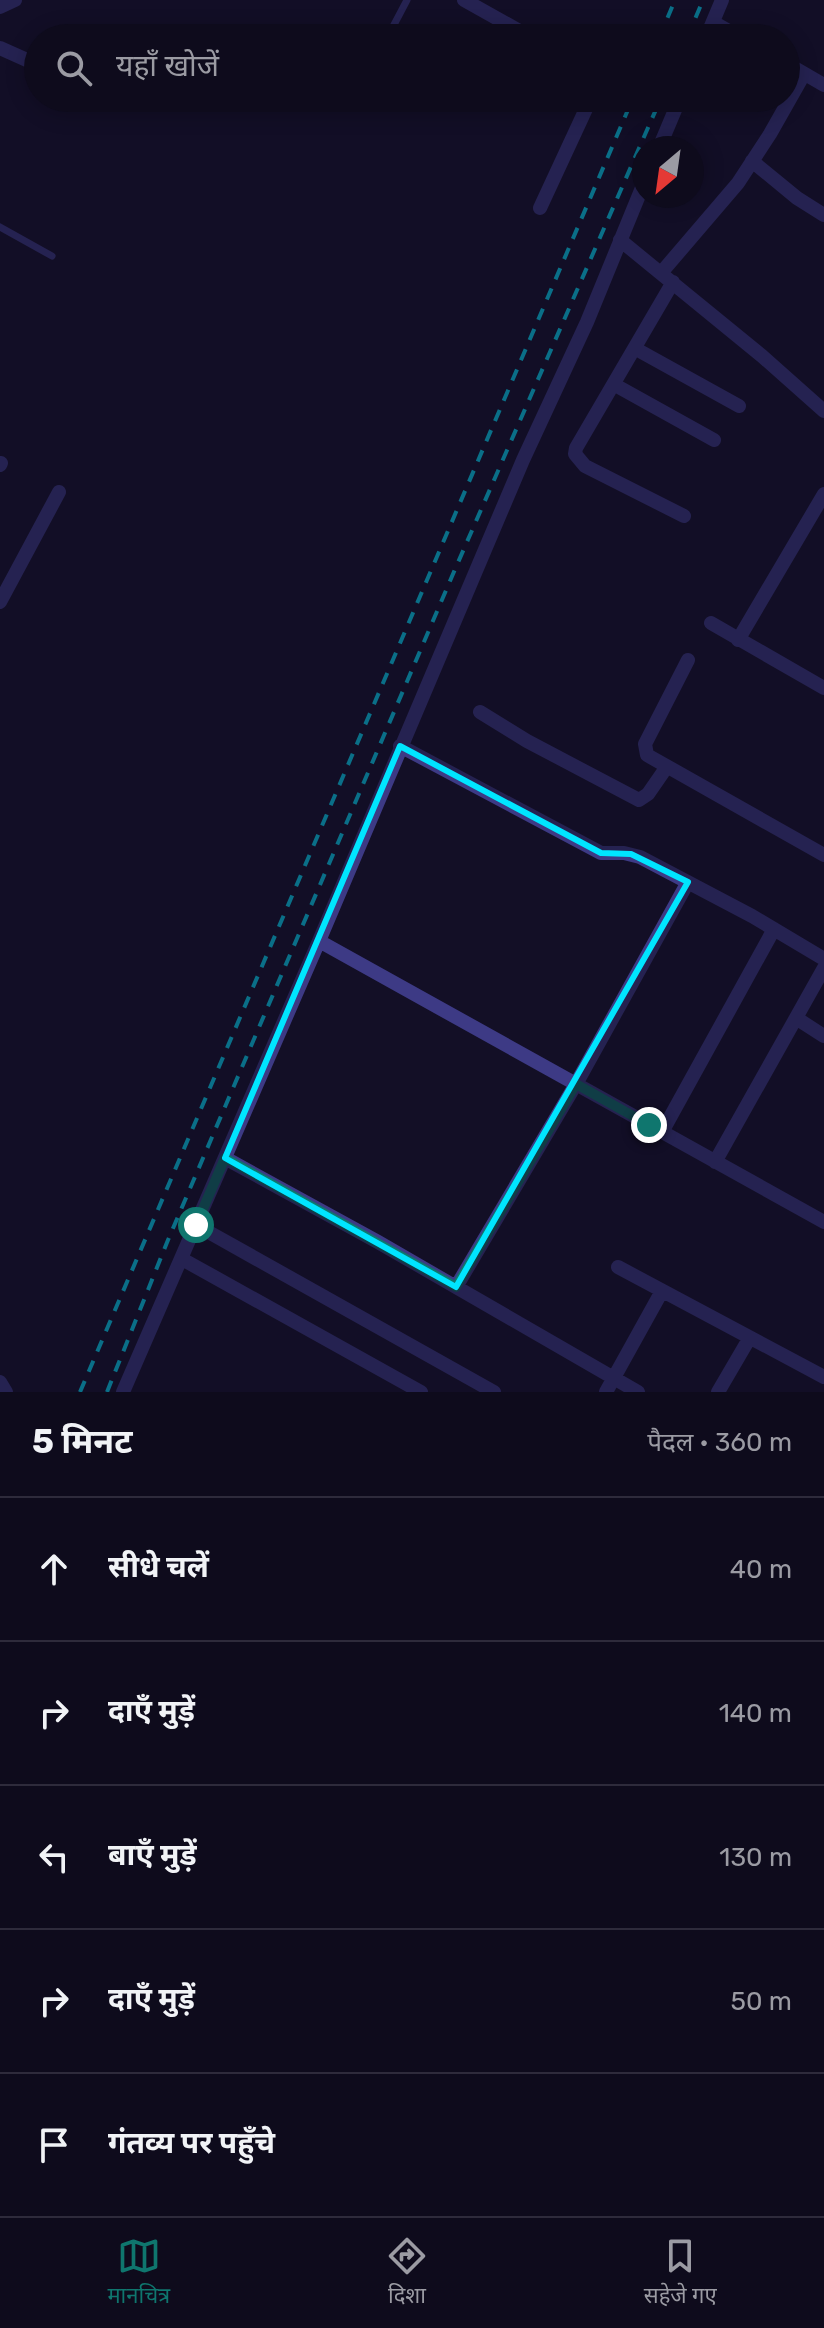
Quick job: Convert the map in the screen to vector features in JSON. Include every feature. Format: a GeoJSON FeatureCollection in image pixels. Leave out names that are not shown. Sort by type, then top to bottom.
{"type":"FeatureCollection","features":[{"type":"Feature","properties":{"kind":"street"},"geometry":{"type":"LineString","coordinates":[[0,7],[15,0]]}},
{"type":"Feature","properties":{"kind":"street"},"geometry":{"type":"LineString","coordinates":[[464,0],[507,24]]}},
{"type":"Feature","properties":{"kind":"street"},"geometry":{"type":"LineString","coordinates":[[716,24],[713,22],[722,0]]}},
{"type":"Feature","properties":{"kind":"street"},"geometry":{"type":"LineString","coordinates":[[1,51],[24,60]]}},
{"type":"Feature","properties":{"kind":"street"},"geometry":{"type":"LineString","coordinates":[[800,72],[824,85]]}},
{"type":"Feature","properties":{"kind":"street"},"geometry":{"type":"LineString","coordinates":[[800,81],[804,74]]}},
{"type":"Feature","properties":{"kind":"street"},"geometry":{"type":"LineString","coordinates":[[540,208],[585,112]]}},
{"type":"Feature","properties":{"kind":"street"},"geometry":{"type":"LineString","coordinates":[[664,136],[674,112]]}},
{"type":"Feature","properties":{"kind":"street"},"geometry":{"type":"LineString","coordinates":[[661,273],[720,206],[781,112]]}},
{"type":"Feature","properties":{"kind":"street"},"geometry":{"type":"LineString","coordinates":[[752,161],[797,198],[824,215]]}},
{"type":"Feature","properties":{"kind":"street"},"geometry":{"type":"LineString","coordinates":[[123,1392],[633,208]]}},
{"type":"Feature","properties":{"kind":"street"},"geometry":{"type":"LineString","coordinates":[[620,240],[824,411]]}},
{"type":"Feature","properties":{"kind":"street"},"geometry":{"type":"LineString","coordinates":[[673,282],[576,448],[577,459],[585,466],[684,516]]}},
{"type":"Feature","properties":{"kind":"street"},"geometry":{"type":"LineString","coordinates":[[636,349],[739,406]]}},
{"type":"Feature","properties":{"kind":"street"},"geometry":{"type":"LineString","coordinates":[[615,385],[714,440]]}},
{"type":"Feature","properties":{"kind":"street"},"geometry":{"type":"LineString","coordinates":[[0,602],[59,492]]}},
{"type":"Feature","properties":{"kind":"street"},"geometry":{"type":"LineString","coordinates":[[738,640],[824,494]]}},
{"type":"Feature","properties":{"kind":"street"},"geometry":{"type":"LineString","coordinates":[[711,623],[824,688]]}},
{"type":"Feature","properties":{"kind":"street"},"geometry":{"type":"LineString","coordinates":[[688,660],[645,744],[647,755],[824,855]]}},
{"type":"Feature","properties":{"kind":"street"},"geometry":{"type":"LineString","coordinates":[[480,712],[541,749],[639,800],[648,794],[666,768]]}},
{"type":"Feature","properties":{"kind":"street"},"geometry":{"type":"LineString","coordinates":[[400,746],[601,853],[631,854],[688,882],[824,959]]}},
{"type":"Feature","properties":{"kind":"street"},"geometry":{"type":"LineString","coordinates":[[456,1287],[576,1084],[688,882]]}},
{"type":"Feature","properties":{"kind":"street"},"geometry":{"type":"LineString","coordinates":[[662,1132],[774,929]]}},
{"type":"Feature","properties":{"kind":"street"},"geometry":{"type":"LineString","coordinates":[[319,941],[824,1222]]}},
{"type":"Feature","properties":{"kind":"street"},"geometry":{"type":"LineString","coordinates":[[715,1162],[824,968]]}},
{"type":"Feature","properties":{"kind":"street"},"geometry":{"type":"LineString","coordinates":[[796,1018],[824,1036]]}},
{"type":"Feature","properties":{"kind":"street"},"geometry":{"type":"LineString","coordinates":[[225,1158],[638,1392]]}},
{"type":"Feature","properties":{"kind":"street"},"geometry":{"type":"LineString","coordinates":[[196,1225],[478,1388],[494,1392]]}},
{"type":"Feature","properties":{"kind":"street"},"geometry":{"type":"LineString","coordinates":[[182,1259],[421,1392]]}},
{"type":"Feature","properties":{"kind":"street"},"geometry":{"type":"LineString","coordinates":[[618,1267],[824,1377]]}},
{"type":"Feature","properties":{"kind":"street"},"geometry":{"type":"LineString","coordinates":[[606,1392],[662,1291]]}},
{"type":"Feature","properties":{"kind":"street"},"geometry":{"type":"LineString","coordinates":[[718,1392],[749,1339]]}},
{"type":"Feature","properties":{"kind":"street"},"geometry":{"type":"LineString","coordinates":[[0,1382],[6,1392]]}},
{"type":"Feature","properties":{"kind":"lane"},"geometry":{"type":"LineString","coordinates":[[394,24],[407,0]]}},
{"type":"Feature","properties":{"kind":"lane"},"geometry":{"type":"LineString","coordinates":[[0,227],[52,256]]}},
{"type":"Feature","properties":{"kind":"highlighted area"},"geometry":{"type":"Polygon","coordinates":[[[400,746],[601,853],[631,854],[688,882],[456,1287],[225,1158],[400,746]]]}},
{"type":"Feature","properties":{"kind":"railway"},"geometry":{"type":"LineString","coordinates":[[665,24],[675,0]]}},
{"type":"Feature","properties":{"kind":"railway"},"geometry":{"type":"LineString","coordinates":[[693,24],[703,0]]}},
{"type":"Feature","properties":{"kind":"railway"},"geometry":{"type":"LineString","coordinates":[[80,1392],[627,112]]}},
{"type":"Feature","properties":{"kind":"railway"},"geometry":{"type":"LineString","coordinates":[[107,1392],[168,1240],[456,567],[655,112]]}},
{"type":"Feature","properties":{"kind":"route"},"geometry":{"type":"LineString","coordinates":[[196,1225],[225,1158],[456,1287],[576,1084],[649,1125]]}}]}
